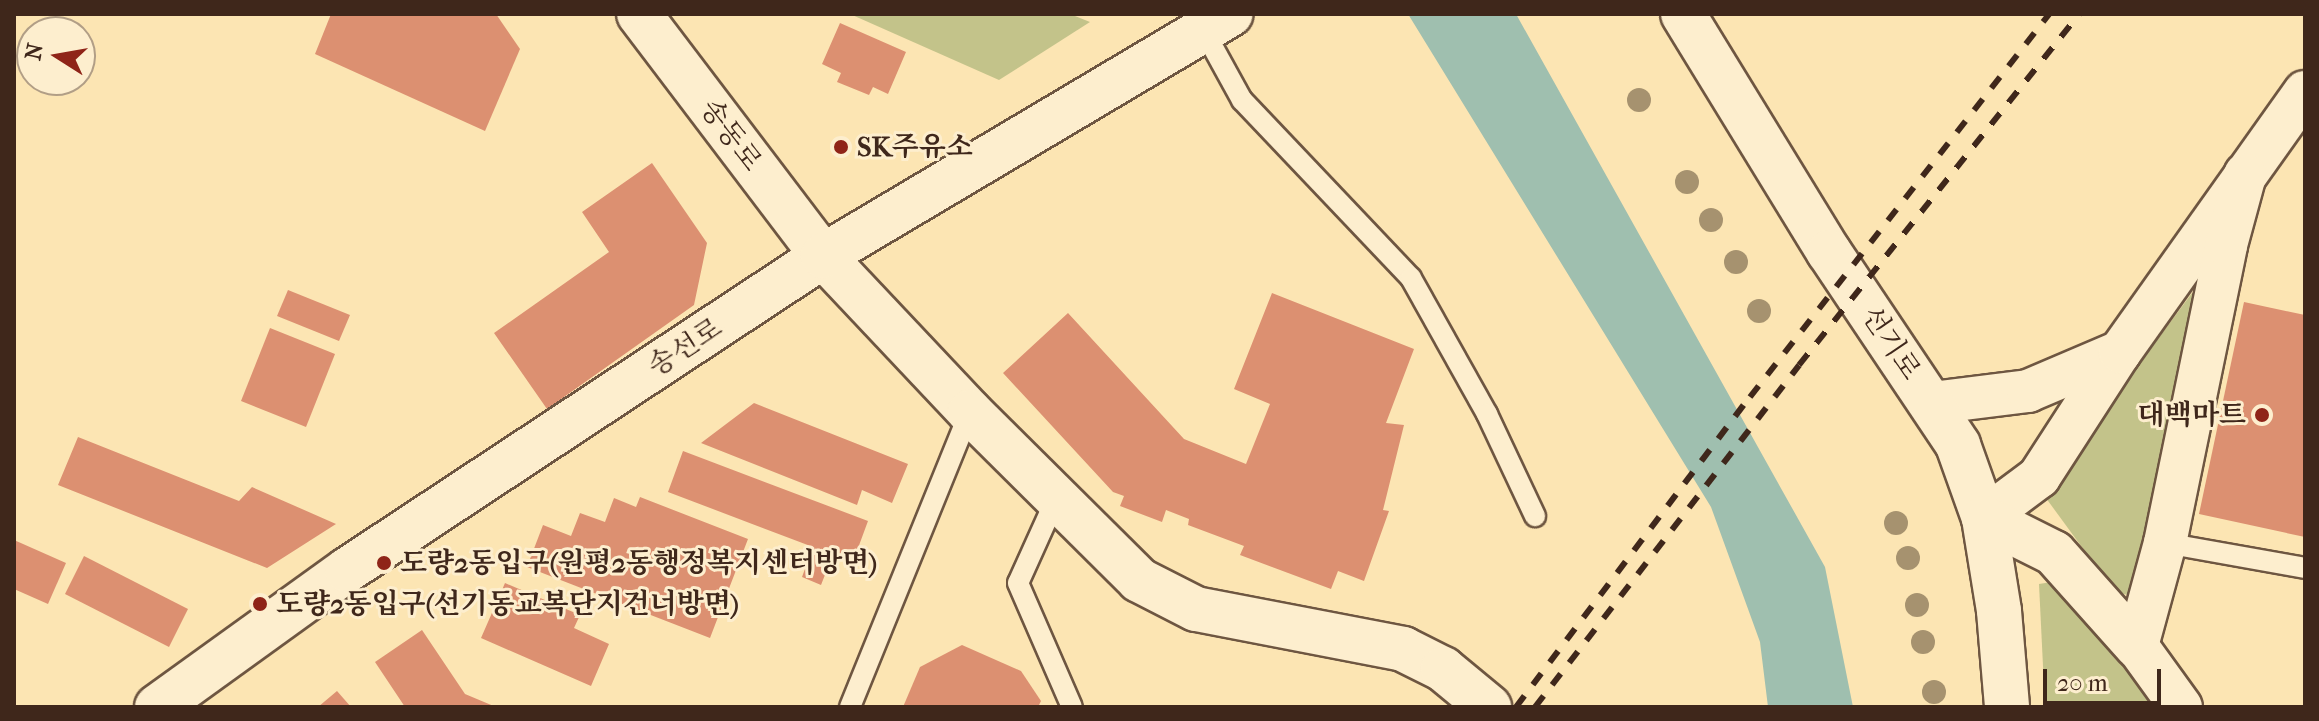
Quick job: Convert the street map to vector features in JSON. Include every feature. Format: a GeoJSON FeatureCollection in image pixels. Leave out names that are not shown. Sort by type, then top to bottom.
{"type":"FeatureCollection","features":[{"type":"Feature","properties":{"kind":"main road","name":"송동로"},"geometry":{"type":"LineString","coordinates":[[639,14],[823,256],[970,412],[1139,580],[1196,609],[1403,649],[1443,669],[1489,707]]}},
{"type":"Feature","properties":{"kind":"main road","name":"선기로"},"geometry":{"type":"LineString","coordinates":[[1683,14],[1829,252],[1958,445],[1984,518],[1999,611],[2007,707]]}},
{"type":"Feature","properties":{"kind":"main road","name":"송선로"},"geometry":{"type":"LineString","coordinates":[[157,707],[347,570],[823,256],[1043,123],[1205,20]]}},
{"type":"Feature","properties":{"kind":"main road"},"geometry":{"type":"LineString","coordinates":[[1984,518],[2054,553],[2137,646]]}},
{"type":"Feature","properties":{"kind":"street"},"geometry":{"type":"LineString","coordinates":[[1984,518],[2039,477],[2120,352],[2245,175],[2300,115]]}},
{"type":"Feature","properties":{"kind":"street"},"geometry":{"type":"LineString","coordinates":[[2181,707],[2137,646],[2165,543],[2226,245],[2245,175]]}},
{"type":"Feature","properties":{"kind":"street"},"geometry":{"type":"LineString","coordinates":[[1932,403],[2028,391],[2120,352]]}},
{"type":"Feature","properties":{"kind":"lane"},"geometry":{"type":"LineString","coordinates":[[1205,20],[1242,100],[1411,278],[1487,414],[1535,516]]}},
{"type":"Feature","properties":{"kind":"lane"},"geometry":{"type":"LineString","coordinates":[[850,707],[970,412]]}},
{"type":"Feature","properties":{"kind":"lane"},"geometry":{"type":"LineString","coordinates":[[1056,499],[1018,583],[1071,703],[1091,707]]}},
{"type":"Feature","properties":{"kind":"lane"},"geometry":{"type":"LineString","coordinates":[[2165,543],[2305,568]]}},
{"type":"Feature","properties":{"kind":"green space"},"geometry":{"type":"Polygon","coordinates":[[[850,14],[1070,14],[1090,22],[999,80],[850,14]]]}},
{"type":"Feature","properties":{"kind":"green space"},"geometry":{"type":"Polygon","coordinates":[[[2192,293],[2205,298],[2138,598],[2114,591],[2043,494],[2192,293]]]}},
{"type":"Feature","properties":{"kind":"green space"},"geometry":{"type":"Polygon","coordinates":[[[2058,581],[2165,707],[2045,707],[2039,584],[2058,581]]]}},
{"type":"Feature","properties":{"kind":"shaded area"},"geometry":{"type":"Polygon","coordinates":[[[1408,14],[1516,14],[1825,567],[1853,707],[1768,707],[1760,642],[1711,507],[1408,14]]]}},
{"type":"Feature","properties":{"kind":"building"},"geometry":{"type":"Polygon","coordinates":[[[331,14],[496,14],[520,49],[485,131],[315,54],[331,14]]]}},
{"type":"Feature","properties":{"kind":"building"},"geometry":{"type":"Polygon","coordinates":[[[840,23],[906,52],[888,94],[873,87],[869,95],[837,82],[841,73],[822,64],[840,23]]]}},
{"type":"Feature","properties":{"kind":"building"},"geometry":{"type":"Polygon","coordinates":[[[652,163],[707,243],[694,305],[547,409],[494,333],[609,252],[582,212],[652,163]]]}},
{"type":"Feature","properties":{"kind":"building"},"geometry":{"type":"Polygon","coordinates":[[[288,290],[350,315],[339,341],[277,316],[288,290]]]}},
{"type":"Feature","properties":{"kind":"building"},"geometry":{"type":"Polygon","coordinates":[[[1272,293],[1414,349],[1386,423],[1404,425],[1383,510],[1389,511],[1364,581],[1338,571],[1331,589],[1240,555],[1244,546],[1188,525],[1189,519],[1166,510],[1162,522],[1120,506],[1124,496],[1113,492],[1003,373],[1068,313],[1184,439],[1246,464],[1270,404],[1234,389],[1272,293]]]}},
{"type":"Feature","properties":{"kind":"building","name":"대백마트"},"geometry":{"type":"Polygon","coordinates":[[[2244,302],[2305,315],[2305,537],[2199,514],[2244,302]]]}},
{"type":"Feature","properties":{"kind":"building"},"geometry":{"type":"Polygon","coordinates":[[[270,328],[335,354],[306,427],[241,401],[270,328]]]}},
{"type":"Feature","properties":{"kind":"building"},"geometry":{"type":"Polygon","coordinates":[[[754,403],[908,464],[892,503],[862,490],[857,505],[701,443],[754,403]]]}},
{"type":"Feature","properties":{"kind":"building"},"geometry":{"type":"Polygon","coordinates":[[[78,437],[239,501],[252,487],[336,524],[267,568],[58,485],[78,437]]]}},
{"type":"Feature","properties":{"kind":"building"},"geometry":{"type":"Polygon","coordinates":[[[683,451],[868,521],[854,559],[834,552],[821,585],[802,577],[813,547],[668,492],[683,451]]]}},
{"type":"Feature","properties":{"kind":"building"},"geometry":{"type":"Polygon","coordinates":[[[640,497],[748,539],[710,638],[527,567],[543,525],[571,536],[580,513],[605,522],[614,498],[636,507],[640,497]]]}},
{"type":"Feature","properties":{"kind":"building"},"geometry":{"type":"Polygon","coordinates":[[[14,540],[66,563],[48,604],[14,589],[14,540]]]}},
{"type":"Feature","properties":{"kind":"building"},"geometry":{"type":"Polygon","coordinates":[[[84,556],[188,609],[169,647],[65,594],[84,556]]]}},
{"type":"Feature","properties":{"kind":"building"},"geometry":{"type":"Polygon","coordinates":[[[505,583],[580,615],[574,628],[609,644],[591,686],[481,638],[505,583]]]}},
{"type":"Feature","properties":{"kind":"building"},"geometry":{"type":"Polygon","coordinates":[[[422,630],[465,694],[496,707],[405,707],[375,662],[422,630]]]}},
{"type":"Feature","properties":{"kind":"building"},"geometry":{"type":"Polygon","coordinates":[[[962,645],[1021,671],[1041,701],[1038,707],[903,707],[920,667],[962,645]]]}},
{"type":"Feature","properties":{"kind":"building"},"geometry":{"type":"Polygon","coordinates":[[[337,691],[351,707],[318,707],[337,691]]]}},
{"type":"Feature","properties":{"kind":"railway"},"geometry":{"type":"LineString","coordinates":[[1516,707],[1750,397],[2049,14]]}},
{"type":"Feature","properties":{"kind":"railway"},"geometry":{"type":"LineString","coordinates":[[1535,707],[1799,365],[2079,14]]}},
{"type":"Feature","properties":{"kind":"place","name":"SK주유소"},"geometry":{"type":"Point","coordinates":[841,147]}},
{"type":"Feature","properties":{"kind":"place","name":"대백마트"},"geometry":{"type":"Point","coordinates":[2262,415]}},
{"type":"Feature","properties":{"kind":"place","name":"도량2동입구(원평2동행정복지센터방면)"},"geometry":{"type":"Point","coordinates":[384,563]}},
{"type":"Feature","properties":{"kind":"place","name":"도량2동입구(선기동교복단지건너방면)"},"geometry":{"type":"Point","coordinates":[260,604]}}]}
